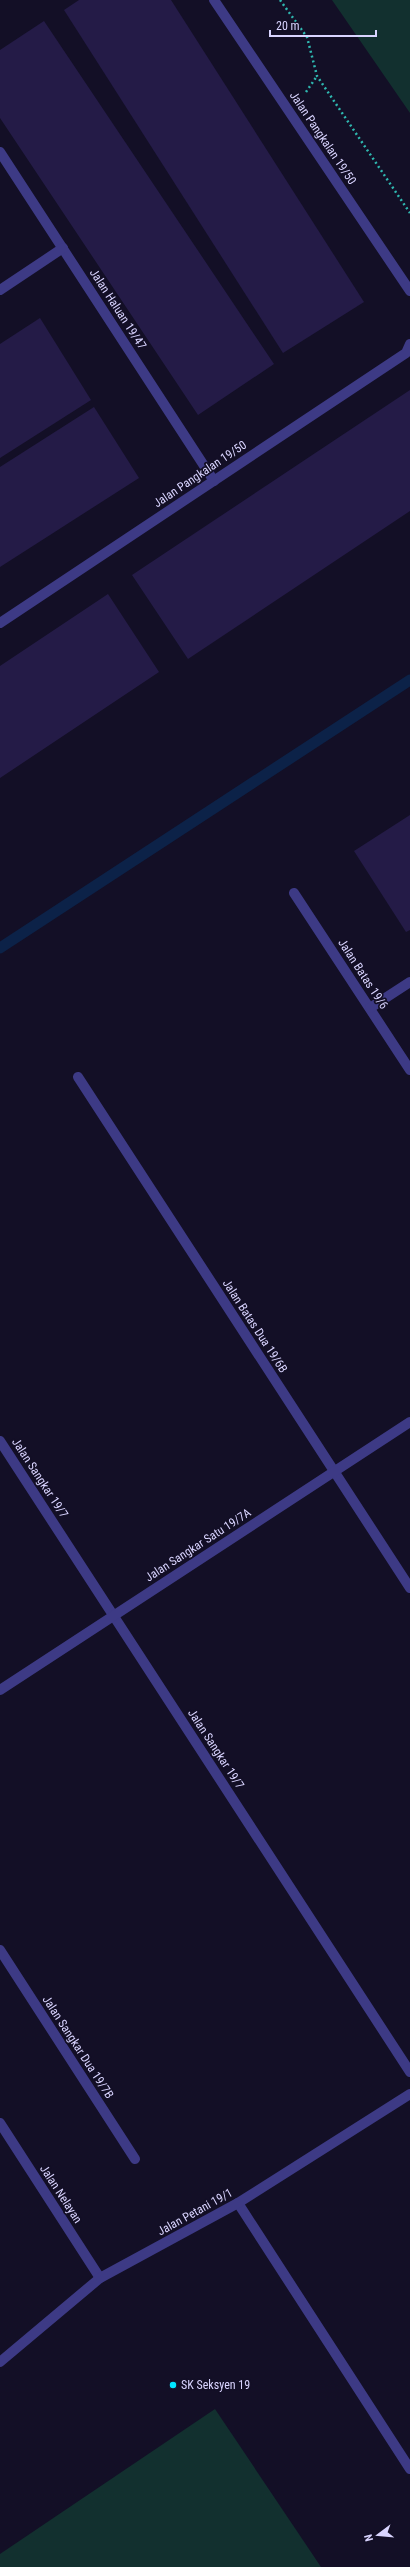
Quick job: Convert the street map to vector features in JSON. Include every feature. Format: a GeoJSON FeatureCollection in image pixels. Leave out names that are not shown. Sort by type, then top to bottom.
{"type":"FeatureCollection","features":[{"type":"Feature","properties":{"kind":"street","name":"Jalan Pangkalan 19/50"},"geometry":{"type":"LineString","coordinates":[[214,0],[410,291]]}},
{"type":"Feature","properties":{"kind":"street","name":"Jalan Haluan 19/47"},"geometry":{"type":"LineString","coordinates":[[0,152],[214,481]]}},
{"type":"Feature","properties":{"kind":"street"},"geometry":{"type":"LineString","coordinates":[[0,290],[63,248]]}},
{"type":"Feature","properties":{"kind":"street","name":"Jalan Pangkalan 19/50"},"geometry":{"type":"LineString","coordinates":[[0,623],[406,353],[410,344]]}},
{"type":"Feature","properties":{"kind":"street","name":"Jalan Batas 19/6"},"geometry":{"type":"LineString","coordinates":[[294,892],[410,1070]]}},
{"type":"Feature","properties":{"kind":"street"},"geometry":{"type":"LineString","coordinates":[[370,1008],[410,982]]}},
{"type":"Feature","properties":{"kind":"street","name":"Jalan Batas Dua 19/6B"},"geometry":{"type":"LineString","coordinates":[[78,1077],[410,1588]]}},
{"type":"Feature","properties":{"kind":"street","name":"Jalan Sangkar Satu 19/7A"},"geometry":{"type":"LineString","coordinates":[[0,1690],[410,1422]]}},
{"type":"Feature","properties":{"kind":"street","name":"Jalan Sangkar 19/7"},"geometry":{"type":"LineString","coordinates":[[0,1441],[410,2072]]}},
{"type":"Feature","properties":{"kind":"street","name":"Jalan Sangkar Dua 19/7B"},"geometry":{"type":"LineString","coordinates":[[0,1950],[135,2158]]}},
{"type":"Feature","properties":{"kind":"street","name":"Jalan Petani 19/1"},"geometry":{"type":"LineString","coordinates":[[0,2362],[100,2278],[238,2203],[410,2094]]}},
{"type":"Feature","properties":{"kind":"street","name":"Jalan Nelayan"},"geometry":{"type":"LineString","coordinates":[[0,2123],[100,2278]]}},
{"type":"Feature","properties":{"kind":"street"},"geometry":{"type":"LineString","coordinates":[[238,2203],[410,2469]]}},
{"type":"Feature","properties":{"kind":"path"},"geometry":{"type":"LineString","coordinates":[[280,0],[307,37],[316,76],[410,213]]}},
{"type":"Feature","properties":{"kind":"green space"},"geometry":{"type":"Polygon","coordinates":[[[332,0],[410,0],[410,113],[332,0]]]}},
{"type":"Feature","properties":{"kind":"green space"},"geometry":{"type":"Polygon","coordinates":[[[215,2409],[321,2567],[0,2567],[0,2554],[215,2409]]]}},
{"type":"Feature","properties":{"kind":"building"},"geometry":{"type":"Polygon","coordinates":[[[79,0],[171,0],[364,302],[283,353],[64,10],[79,0]]]}},
{"type":"Feature","properties":{"kind":"building"},"geometry":{"type":"Polygon","coordinates":[[[44,21],[274,364],[198,415],[0,118],[0,50],[44,21]]]}},
{"type":"Feature","properties":{"kind":"building"},"geometry":{"type":"Polygon","coordinates":[[[40,318],[91,400],[0,458],[0,344],[40,318]]]}},
{"type":"Feature","properties":{"kind":"building"},"geometry":{"type":"Polygon","coordinates":[[[410,390],[410,511],[188,659],[132,575],[410,390]]]}},
{"type":"Feature","properties":{"kind":"building"},"geometry":{"type":"Polygon","coordinates":[[[94,407],[139,478],[0,567],[0,467],[94,407]]]}},
{"type":"Feature","properties":{"kind":"building"},"geometry":{"type":"Polygon","coordinates":[[[108,594],[159,672],[0,778],[0,666],[108,594]]]}},
{"type":"Feature","properties":{"kind":"building"},"geometry":{"type":"Polygon","coordinates":[[[410,815],[410,930],[406,932],[354,851],[410,815]]]}},
{"type":"Feature","properties":{"kind":"waterway"},"geometry":{"type":"LineString","coordinates":[[0,948],[410,680]]}},
{"type":"Feature","properties":{"kind":"place","name":"SK Seksyen 19"},"geometry":{"type":"Point","coordinates":[173,2385]}}]}
